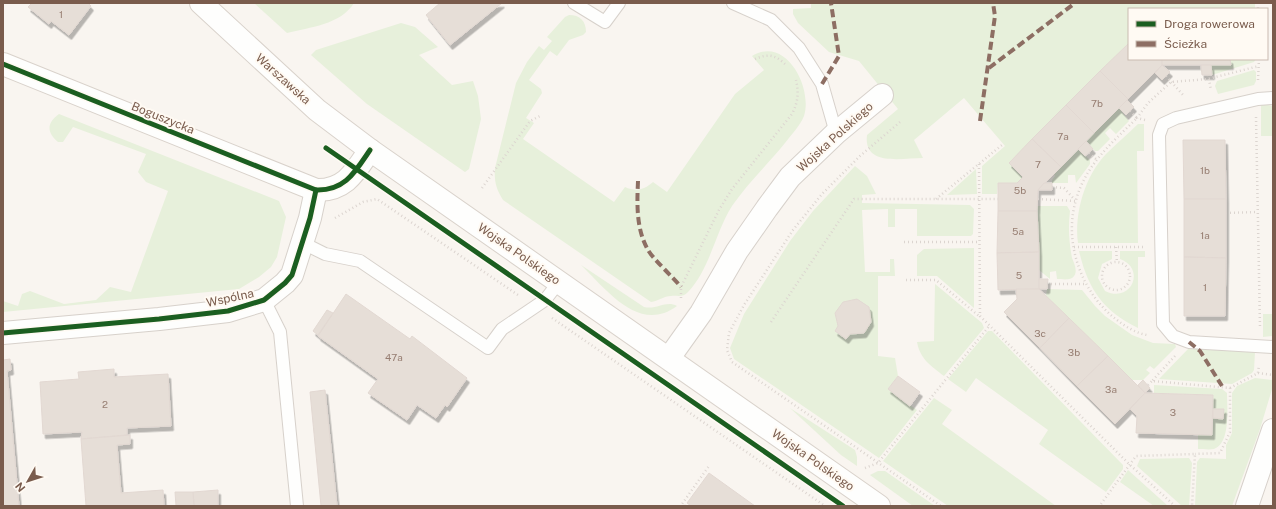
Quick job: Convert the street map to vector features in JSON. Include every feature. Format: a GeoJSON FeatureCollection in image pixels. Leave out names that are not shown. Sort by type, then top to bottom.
{"type":"FeatureCollection","features":[{"type":"Feature","properties":{"kind":"street","name":"Warszawska"},"geometry":{"type":"LineString","coordinates":[[201,3],[317,110],[370,150]]}},
{"type":"Feature","properties":{"kind":"street","name":"Boguszycka"},"geometry":{"type":"LineString","coordinates":[[3,64],[316,190]]}},
{"type":"Feature","properties":{"kind":"street","name":"Wojska Polskiego"},"geometry":{"type":"LineString","coordinates":[[669,358],[701,313],[737,251],[766,208],[790,177],[836,133],[882,95]]}},
{"type":"Feature","properties":{"kind":"street"},"geometry":{"type":"LineString","coordinates":[[316,190],[336,188],[344,183],[370,150]]}},
{"type":"Feature","properties":{"kind":"street","name":"Wojska Polskiego"},"geometry":{"type":"LineString","coordinates":[[370,150],[879,506]]}},
{"type":"Feature","properties":{"kind":"street","name":"Wspólna"},"geometry":{"type":"LineString","coordinates":[[3,333],[159,319],[228,311],[264,300],[286,284],[292,275],[303,243],[316,190]]}},
{"type":"Feature","properties":{"kind":"street"},"geometry":{"type":"LineString","coordinates":[[1247,506],[1273,430]]}},
{"type":"Feature","properties":{"kind":"lane"},"geometry":{"type":"LineString","coordinates":[[574,3],[605,22],[619,3]]}},
{"type":"Feature","properties":{"kind":"lane"},"geometry":{"type":"LineString","coordinates":[[734,3],[771,20],[799,48],[822,84],[836,133]]}},
{"type":"Feature","properties":{"kind":"lane"},"geometry":{"type":"LineString","coordinates":[[1273,98],[1258,99],[1176,118],[1163,124],[1159,135],[1162,324],[1173,336],[1189,342],[1273,347]]}},
{"type":"Feature","properties":{"kind":"lane"},"geometry":{"type":"LineString","coordinates":[[303,243],[325,254],[360,261],[488,348],[502,329],[545,300],[559,282]]}},
{"type":"Feature","properties":{"kind":"lane"},"geometry":{"type":"LineString","coordinates":[[264,300],[280,332],[297,506]]}},
{"type":"Feature","properties":{"kind":"path"},"geometry":{"type":"LineString","coordinates":[[755,58],[766,54],[778,57],[788,68]]}},
{"type":"Feature","properties":{"kind":"path"},"geometry":{"type":"LineString","coordinates":[[1173,336],[1141,334],[1123,325],[1107,313],[1094,298],[1085,284],[1074,247],[1073,226],[1075,200],[1096,159],[1137,118],[1148,103],[1171,82],[1208,79],[1259,66]]}},
{"type":"Feature","properties":{"kind":"path"},"geometry":{"type":"LineString","coordinates":[[681,300],[681,287],[719,210],[732,188],[792,114],[797,104],[799,92],[796,80],[792,74]]}},
{"type":"Feature","properties":{"kind":"path"},"geometry":{"type":"LineString","coordinates":[[1258,99],[1260,346],[1258,373]]}},
{"type":"Feature","properties":{"kind":"path"},"geometry":{"type":"LineString","coordinates":[[1130,111],[1137,118],[1163,124]]}},
{"type":"Feature","properties":{"kind":"path"},"geometry":{"type":"LineString","coordinates":[[482,188],[530,121],[542,114]]}},
{"type":"Feature","properties":{"kind":"path"},"geometry":{"type":"LineString","coordinates":[[900,122],[822,194],[793,230],[744,305],[729,333],[727,350],[732,362],[941,506]]}},
{"type":"Feature","properties":{"kind":"path"},"geometry":{"type":"LineString","coordinates":[[936,199],[1002,145]]}},
{"type":"Feature","properties":{"kind":"path"},"geometry":{"type":"LineString","coordinates":[[1089,153],[1096,159]]}},
{"type":"Feature","properties":{"kind":"path"},"geometry":{"type":"LineString","coordinates":[[979,164],[980,316]]}},
{"type":"Feature","properties":{"kind":"path"},"geometry":{"type":"LineString","coordinates":[[1052,187],[1064,188],[1075,200]]}},
{"type":"Feature","properties":{"kind":"path"},"geometry":{"type":"LineString","coordinates":[[331,220],[363,202],[377,199],[825,506]]}},
{"type":"Feature","properties":{"kind":"path"},"geometry":{"type":"LineString","coordinates":[[771,322],[854,199],[998,199]]}},
{"type":"Feature","properties":{"kind":"path"},"geometry":{"type":"LineString","coordinates":[[1038,199],[1075,200]]}},
{"type":"Feature","properties":{"kind":"path"},"geometry":{"type":"LineString","coordinates":[[1226,213],[1258,212]]}},
{"type":"Feature","properties":{"kind":"path"},"geometry":{"type":"LineString","coordinates":[[904,242],[979,242]]}},
{"type":"Feature","properties":{"kind":"path"},"geometry":{"type":"LineString","coordinates":[[1074,247],[1161,248]]}},
{"type":"Feature","properties":{"kind":"path"},"geometry":{"type":"LineString","coordinates":[[1116,247],[1117,263]]}},
{"type":"Feature","properties":{"kind":"path"},"geometry":{"type":"LineString","coordinates":[[1117,263],[1125,266],[1128,270],[1129,279],[1125,287],[1116,290],[1104,284],[1102,276],[1105,268],[1117,263]]}},
{"type":"Feature","properties":{"kind":"path"},"geometry":{"type":"LineString","coordinates":[[906,280],[936,280],[980,316],[1129,464],[1175,506]]}},
{"type":"Feature","properties":{"kind":"path"},"geometry":{"type":"LineString","coordinates":[[1047,284],[1085,284]]}},
{"type":"Feature","properties":{"kind":"path"},"geometry":{"type":"LineString","coordinates":[[865,468],[878,463],[990,325]]}},
{"type":"Feature","properties":{"kind":"path"},"geometry":{"type":"LineString","coordinates":[[1148,385],[1189,342]]}},
{"type":"Feature","properties":{"kind":"path"},"geometry":{"type":"LineString","coordinates":[[1152,381],[1230,388],[1258,373],[1273,375]]}},
{"type":"Feature","properties":{"kind":"path"},"geometry":{"type":"LineString","coordinates":[[1101,504],[1136,456],[1220,453],[1230,432],[1230,388]]}},
{"type":"Feature","properties":{"kind":"path"},"geometry":{"type":"LineString","coordinates":[[1192,506],[1195,454]]}},
{"type":"Feature","properties":{"kind":"path"},"geometry":{"type":"LineString","coordinates":[[685,506],[682,504],[709,466]]}},
{"type":"Feature","properties":{"kind":"green space"},"geometry":{"type":"Polygon","coordinates":[[[254,3],[354,3],[341,16],[333,21],[315,27],[287,33],[254,3]]]}},
{"type":"Feature","properties":{"kind":"green space"},"geometry":{"type":"Polygon","coordinates":[[[811,3],[1255,3],[1255,8],[1128,8],[1128,44],[1009,163],[1023,177],[1017,183],[998,183],[997,194],[982,194],[982,166],[1005,146],[964,98],[914,140],[923,158],[886,158],[871,152],[867,145],[867,135],[898,109],[859,61],[829,52],[798,23],[793,14],[793,9],[811,8],[811,3]]]}},
{"type":"Feature","properties":{"kind":"green space"},"geometry":{"type":"Polygon","coordinates":[[[569,15],[582,19],[586,32],[583,35],[569,40],[557,56],[550,51],[529,80],[541,89],[542,93],[526,118],[534,123],[523,139],[614,202],[625,187],[636,190],[646,187],[653,182],[667,192],[735,94],[764,70],[752,56],[764,51],[776,53],[786,58],[800,79],[806,105],[802,120],[785,143],[732,206],[702,273],[696,283],[684,295],[668,296],[651,302],[503,200],[496,185],[495,168],[516,83],[527,62],[539,46],[544,50],[552,41],[547,37],[565,17],[569,15]]]}},
{"type":"Feature","properties":{"kind":"green space"},"geometry":{"type":"Polygon","coordinates":[[[401,23],[415,27],[438,47],[419,55],[452,85],[473,81],[478,96],[481,119],[469,169],[465,172],[367,104],[311,55],[316,50],[401,23]]]}},
{"type":"Feature","properties":{"kind":"green space"},"geometry":{"type":"Polygon","coordinates":[[[1230,60],[1255,60],[1254,62],[1212,75],[1211,65],[1231,64],[1230,60]]]}},
{"type":"Feature","properties":{"kind":"green space"},"geometry":{"type":"Polygon","coordinates":[[[1254,70],[1256,72],[1256,81],[1254,85],[1218,94],[1215,86],[1217,81],[1254,70]]]}},
{"type":"Feature","properties":{"kind":"green space"},"geometry":{"type":"Polygon","coordinates":[[[1261,104],[1273,106],[1273,136],[1261,136],[1261,104]]]}},
{"type":"Feature","properties":{"kind":"green space"},"geometry":{"type":"Polygon","coordinates":[[[1119,108],[1129,121],[1116,134],[1110,128],[1105,133],[1110,139],[1098,151],[1095,151],[1086,141],[1119,108]]]}},
{"type":"Feature","properties":{"kind":"green space"},"geometry":{"type":"Polygon","coordinates":[[[59,114],[279,201],[286,217],[277,257],[271,267],[259,277],[239,289],[3,312],[3,301],[18,306],[22,294],[30,291],[64,304],[96,300],[110,287],[131,292],[168,191],[146,182],[138,172],[146,154],[73,127],[63,142],[58,142],[54,139],[50,132],[50,124],[59,114]]]}},
{"type":"Feature","properties":{"kind":"green space"},"geometry":{"type":"Polygon","coordinates":[[[1138,124],[1144,124],[1144,151],[1137,151],[1138,243],[1078,243],[1077,231],[1080,207],[1092,173],[1106,154],[1138,124]]]}},
{"type":"Feature","properties":{"kind":"green space"},"geometry":{"type":"Polygon","coordinates":[[[1078,149],[1090,160],[1090,164],[1076,183],[1075,175],[1068,175],[1068,183],[1052,183],[1055,176],[1054,174],[1078,149]]]}},
{"type":"Feature","properties":{"kind":"green space"},"geometry":{"type":"Polygon","coordinates":[[[855,166],[867,176],[876,194],[862,195],[862,203],[970,205],[974,209],[973,234],[971,236],[917,236],[917,209],[895,209],[895,227],[888,227],[888,209],[862,210],[865,272],[890,272],[890,259],[894,259],[895,276],[878,276],[878,356],[895,358],[898,376],[888,389],[917,410],[879,458],[734,359],[730,348],[744,314],[790,241],[813,211],[855,166]]]}},
{"type":"Feature","properties":{"kind":"green space"},"geometry":{"type":"Polygon","coordinates":[[[976,169],[977,194],[947,195],[976,169]]]}},
{"type":"Feature","properties":{"kind":"green space"},"geometry":{"type":"Polygon","coordinates":[[[1037,206],[1067,206],[1070,211],[1070,240],[1072,258],[1076,269],[1073,278],[1071,279],[1057,279],[1056,271],[1050,272],[1050,279],[1039,270],[1037,206]]]}},
{"type":"Feature","properties":{"kind":"green space"},"geometry":{"type":"Polygon","coordinates":[[[974,248],[974,308],[937,276],[917,276],[917,255],[924,249],[974,248]]]}},
{"type":"Feature","properties":{"kind":"green space"},"geometry":{"type":"Polygon","coordinates":[[[1079,251],[1112,251],[1112,259],[1102,264],[1098,278],[1105,291],[1114,294],[1122,293],[1128,289],[1134,277],[1128,263],[1120,259],[1120,251],[1145,251],[1145,257],[1138,257],[1138,328],[1115,314],[1106,306],[1092,288],[1079,251]]]}},
{"type":"Feature","properties":{"kind":"green space"},"geometry":{"type":"Polygon","coordinates":[[[581,265],[644,307],[649,308],[665,304],[673,304],[677,306],[663,313],[650,315],[637,312],[624,305],[613,296],[581,265]]]}},
{"type":"Feature","properties":{"kind":"green space"},"geometry":{"type":"Polygon","coordinates":[[[935,284],[982,323],[984,328],[944,376],[923,358],[917,342],[934,341],[935,284]]]}},
{"type":"Feature","properties":{"kind":"green space"},"geometry":{"type":"Polygon","coordinates":[[[1047,289],[1082,290],[1105,316],[1132,335],[1153,343],[1175,344],[1176,347],[1154,369],[1150,366],[1146,370],[1150,373],[1143,380],[1132,380],[1046,296],[1047,289]]]}},
{"type":"Feature","properties":{"kind":"green space"},"geometry":{"type":"Polygon","coordinates":[[[1263,314],[1273,314],[1273,336],[1263,337],[1263,314]]]}},
{"type":"Feature","properties":{"kind":"green space"},"geometry":{"type":"Polygon","coordinates":[[[988,331],[992,331],[1123,465],[1123,469],[1106,492],[1039,444],[1048,430],[976,378],[966,392],[948,379],[988,331]]]}},
{"type":"Feature","properties":{"kind":"green space"},"geometry":{"type":"Polygon","coordinates":[[[1191,346],[1255,352],[1254,370],[1252,373],[1232,384],[1159,379],[1191,346]]]}},
{"type":"Feature","properties":{"kind":"green space"},"geometry":{"type":"Polygon","coordinates":[[[1255,378],[1273,380],[1273,386],[1260,429],[1232,506],[1195,506],[1197,462],[1200,458],[1226,459],[1226,445],[1232,433],[1232,393],[1237,386],[1255,378]]]}},
{"type":"Feature","properties":{"kind":"green space"},"geometry":{"type":"Polygon","coordinates":[[[1154,385],[1222,389],[1227,393],[1226,432],[1219,445],[1214,449],[1198,449],[1198,434],[1212,435],[1213,418],[1223,418],[1223,409],[1213,409],[1213,395],[1154,393],[1154,385]]]}},
{"type":"Feature","properties":{"kind":"green space"},"geometry":{"type":"Polygon","coordinates":[[[934,398],[952,410],[942,424],[1056,506],[948,506],[883,461],[934,398]]]}},
{"type":"Feature","properties":{"kind":"green space"},"geometry":{"type":"Polygon","coordinates":[[[790,408],[855,450],[857,466],[841,455],[790,408]]]}},
{"type":"Feature","properties":{"kind":"green space"},"geometry":{"type":"Polygon","coordinates":[[[1189,458],[1192,463],[1189,506],[1182,506],[1137,466],[1140,459],[1189,458]]]}},
{"type":"Feature","properties":{"kind":"green space"},"geometry":{"type":"Polygon","coordinates":[[[1128,470],[1168,506],[1154,506],[1120,482],[1128,470]]]}},
{"type":"Feature","properties":{"kind":"green space"},"geometry":{"type":"Polygon","coordinates":[[[878,471],[885,471],[935,506],[913,506],[870,475],[878,471]]]}},
{"type":"Feature","properties":{"kind":"building"},"geometry":{"type":"Polygon","coordinates":[[[32,3],[88,3],[91,6],[69,35],[51,21],[49,24],[28,7],[32,3]]]}},
{"type":"Feature","properties":{"kind":"building"},"geometry":{"type":"Polygon","coordinates":[[[440,3],[502,3],[450,45],[426,15],[440,3]]]}},
{"type":"Feature","properties":{"kind":"building"},"geometry":{"type":"Polygon","coordinates":[[[1128,44],[1128,60],[1162,60],[1162,65],[1128,99],[1100,71],[1128,44]]]}},
{"type":"Feature","properties":{"kind":"building"},"geometry":{"type":"Polygon","coordinates":[[[1162,60],[1230,60],[1231,65],[1162,65],[1162,60]]]}},
{"type":"Feature","properties":{"kind":"building"},"geometry":{"type":"Polygon","coordinates":[[[1162,65],[1170,72],[1162,80],[1155,73],[1162,65]]]}},
{"type":"Feature","properties":{"kind":"building"},"geometry":{"type":"Polygon","coordinates":[[[1201,65],[1211,65],[1212,75],[1202,75],[1201,65]]]}},
{"type":"Feature","properties":{"kind":"building"},"geometry":{"type":"Polygon","coordinates":[[[1100,71],[1128,99],[1094,133],[1066,105],[1100,71]]]}},
{"type":"Feature","properties":{"kind":"building"},"geometry":{"type":"Polygon","coordinates":[[[1127,100],[1134,107],[1126,115],[1119,108],[1127,100]]]}},
{"type":"Feature","properties":{"kind":"building"},"geometry":{"type":"Polygon","coordinates":[[[1066,105],[1094,133],[1061,167],[1032,139],[1066,105]]]}},
{"type":"Feature","properties":{"kind":"building"},"geometry":{"type":"Polygon","coordinates":[[[1032,139],[1061,167],[1038,190],[1037,211],[998,211],[998,183],[1017,183],[1023,177],[1009,163],[1032,139]]]}},
{"type":"Feature","properties":{"kind":"building"},"geometry":{"type":"Polygon","coordinates":[[[1183,140],[1225,140],[1226,199],[1184,199],[1183,140]]]}},
{"type":"Feature","properties":{"kind":"building"},"geometry":{"type":"Polygon","coordinates":[[[1086,141],[1093,149],[1085,156],[1078,149],[1086,141]]]}},
{"type":"Feature","properties":{"kind":"building"},"geometry":{"type":"Polygon","coordinates":[[[1044,183],[1052,183],[1052,190],[1038,190],[1044,183]]]}},
{"type":"Feature","properties":{"kind":"building"},"geometry":{"type":"Polygon","coordinates":[[[1184,199],[1226,199],[1226,258],[1184,257],[1184,199]]]}},
{"type":"Feature","properties":{"kind":"building"},"geometry":{"type":"Polygon","coordinates":[[[998,211],[1037,211],[1039,252],[997,253],[998,211]]]}},
{"type":"Feature","properties":{"kind":"building"},"geometry":{"type":"Polygon","coordinates":[[[1039,252],[1039,289],[998,290],[997,253],[1039,252]]]}},
{"type":"Feature","properties":{"kind":"building"},"geometry":{"type":"Polygon","coordinates":[[[1184,257],[1226,258],[1225,316],[1184,316],[1184,257]]]}},
{"type":"Feature","properties":{"kind":"building"},"geometry":{"type":"Polygon","coordinates":[[[1039,279],[1048,279],[1047,289],[1039,289],[1039,279]]]}},
{"type":"Feature","properties":{"kind":"building"},"geometry":{"type":"Polygon","coordinates":[[[1016,289],[1039,289],[1069,318],[1040,348],[1004,312],[1017,299],[1016,289]]]}},
{"type":"Feature","properties":{"kind":"building"},"geometry":{"type":"Polygon","coordinates":[[[346,294],[410,339],[412,336],[467,378],[447,407],[445,405],[436,418],[417,405],[407,420],[368,393],[378,379],[318,336],[346,294]]]}},
{"type":"Feature","properties":{"kind":"building"},"geometry":{"type":"Polygon","coordinates":[[[857,299],[869,307],[871,322],[864,333],[850,334],[846,339],[835,331],[838,326],[835,313],[843,302],[857,299]]]}},
{"type":"Feature","properties":{"kind":"building"},"geometry":{"type":"Polygon","coordinates":[[[327,310],[333,313],[318,335],[313,331],[327,310]]]}},
{"type":"Feature","properties":{"kind":"building"},"geometry":{"type":"Polygon","coordinates":[[[1069,318],[1108,356],[1077,386],[1040,348],[1069,318]]]}},
{"type":"Feature","properties":{"kind":"building"},"geometry":{"type":"Polygon","coordinates":[[[1108,356],[1145,393],[1115,424],[1077,386],[1108,356]]]}},
{"type":"Feature","properties":{"kind":"building"},"geometry":{"type":"Polygon","coordinates":[[[10,359],[11,370],[7,371],[19,506],[3,506],[3,360],[10,359]]]}},
{"type":"Feature","properties":{"kind":"building"},"geometry":{"type":"Polygon","coordinates":[[[114,369],[114,377],[168,374],[171,426],[127,428],[127,435],[81,439],[82,432],[43,434],[40,382],[79,379],[78,372],[114,369]]]}},
{"type":"Feature","properties":{"kind":"building"},"geometry":{"type":"Polygon","coordinates":[[[898,376],[920,392],[910,406],[888,389],[898,376]]]}},
{"type":"Feature","properties":{"kind":"building"},"geometry":{"type":"Polygon","coordinates":[[[1143,380],[1150,388],[1145,393],[1138,385],[1143,380]]]}},
{"type":"Feature","properties":{"kind":"building"},"geometry":{"type":"Polygon","coordinates":[[[325,390],[337,506],[321,506],[310,392],[325,390]]]}},
{"type":"Feature","properties":{"kind":"building"},"geometry":{"type":"Polygon","coordinates":[[[1145,393],[1213,395],[1212,435],[1136,433],[1137,416],[1130,409],[1145,393]]]}},
{"type":"Feature","properties":{"kind":"building"},"geometry":{"type":"Polygon","coordinates":[[[1213,409],[1224,409],[1223,419],[1213,418],[1213,409]]]}},
{"type":"Feature","properties":{"kind":"building"},"geometry":{"type":"Polygon","coordinates":[[[130,435],[130,444],[117,445],[121,493],[163,490],[164,506],[86,506],[81,439],[130,435]]]}},
{"type":"Feature","properties":{"kind":"building"},"geometry":{"type":"Polygon","coordinates":[[[709,473],[755,506],[691,506],[687,503],[709,473]]]}},
{"type":"Feature","properties":{"kind":"building"},"geometry":{"type":"Polygon","coordinates":[[[218,490],[218,506],[194,506],[193,492],[218,490]]]}},
{"type":"Feature","properties":{"kind":"building"},"geometry":{"type":"Polygon","coordinates":[[[175,492],[193,492],[194,506],[176,506],[175,492]]]}},
{"type":"Feature","properties":{"kind":"marked path"},"geometry":{"type":"LineString","coordinates":[[822,84],[839,56],[831,3]]}},
{"type":"Feature","properties":{"kind":"marked path"},"geometry":{"type":"LineString","coordinates":[[980,121],[995,16],[993,3]]}},
{"type":"Feature","properties":{"kind":"marked path"},"geometry":{"type":"LineString","coordinates":[[989,68],[1075,3]]}},
{"type":"Feature","properties":{"kind":"marked path"},"geometry":{"type":"LineString","coordinates":[[638,181],[638,216],[644,242],[651,254],[681,287]]}},
{"type":"Feature","properties":{"kind":"marked path"},"geometry":{"type":"LineString","coordinates":[[1189,342],[1200,351],[1222,386]]}},
{"type":"Feature","properties":{"kind":"cycle path"},"geometry":{"type":"LineString","coordinates":[[3,64],[316,190],[335,187],[342,184],[354,173],[370,150]]}},
{"type":"Feature","properties":{"kind":"cycle path"},"geometry":{"type":"LineString","coordinates":[[326,148],[843,506]]}},
{"type":"Feature","properties":{"kind":"cycle path"},"geometry":{"type":"LineString","coordinates":[[3,333],[159,319],[228,311],[264,300],[285,283],[292,275],[310,218],[316,190]]}}]}
